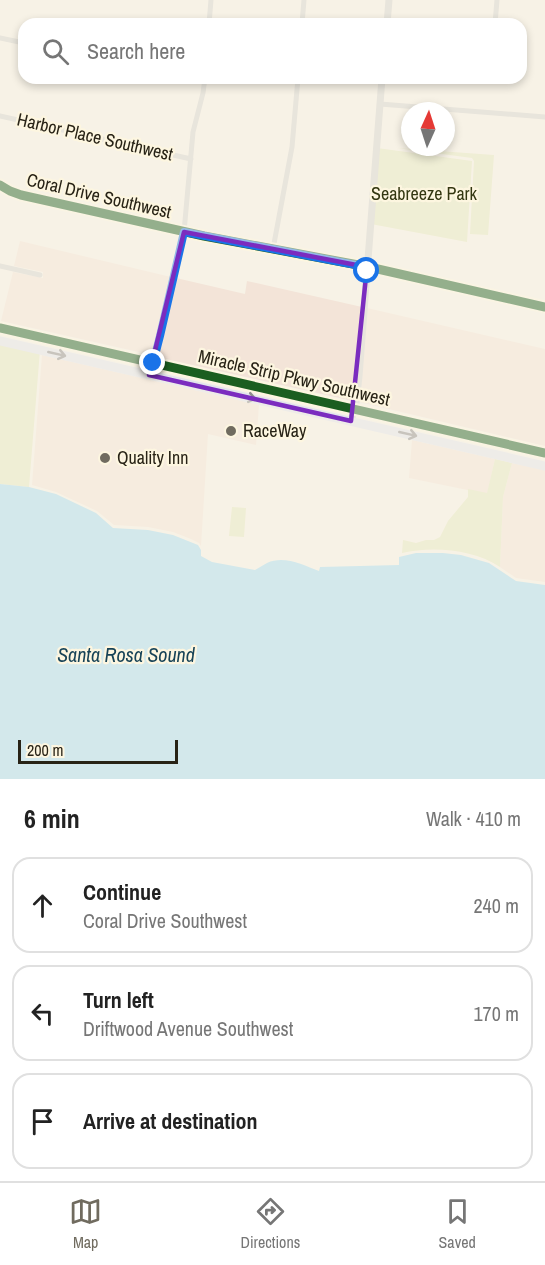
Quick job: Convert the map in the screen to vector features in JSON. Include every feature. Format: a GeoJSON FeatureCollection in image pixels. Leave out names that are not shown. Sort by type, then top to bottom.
{"type":"FeatureCollection","features":[{"type":"Feature","properties":{"kind":"highway","name":"Miracle Strip Pkwy Southwest"},"geometry":{"type":"LineString","coordinates":[[0,327],[545,453]]}},
{"type":"Feature","properties":{"kind":"highway","name":"Miracle Strip Pkwy Southwest"},"geometry":{"type":"LineString","coordinates":[[0,341],[545,466]]}},
{"type":"Feature","properties":{"kind":"street"},"geometry":{"type":"LineString","coordinates":[[210,18],[211,0]]}},
{"type":"Feature","properties":{"kind":"street"},"geometry":{"type":"LineString","coordinates":[[302,18],[304,0]]}},
{"type":"Feature","properties":{"kind":"street"},"geometry":{"type":"LineString","coordinates":[[388,18],[389,0]]}},
{"type":"Feature","properties":{"kind":"street"},"geometry":{"type":"LineString","coordinates":[[496,18],[497,0]]}},
{"type":"Feature","properties":{"kind":"street"},"geometry":{"type":"LineString","coordinates":[[0,38],[18,42]]}},
{"type":"Feature","properties":{"kind":"street"},"geometry":{"type":"LineString","coordinates":[[149,375],[184,232],[195,122],[204,84]]}},
{"type":"Feature","properties":{"kind":"street"},"geometry":{"type":"LineString","coordinates":[[273,249],[292,147],[297,84]]}},
{"type":"Feature","properties":{"kind":"street"},"geometry":{"type":"LineString","coordinates":[[351,421],[359,376],[382,84]]}},
{"type":"Feature","properties":{"kind":"street"},"geometry":{"type":"LineString","coordinates":[[380,104],[545,117]]}},
{"type":"Feature","properties":{"kind":"street","name":"Harbor Place Southwest"},"geometry":{"type":"LineString","coordinates":[[0,116],[191,159]]}},
{"type":"Feature","properties":{"kind":"street","name":"Coral Drive Southwest"},"geometry":{"type":"LineString","coordinates":[[0,185],[21,195],[184,232],[367,267],[545,308]]}},
{"type":"Feature","properties":{"kind":"street"},"geometry":{"type":"LineString","coordinates":[[0,266],[40,275]]}},
{"type":"Feature","properties":{"kind":"highlighted area"},"geometry":{"type":"Polygon","coordinates":[[[184,232],[367,267],[351,421],[149,375],[184,232]]]}},
{"type":"Feature","properties":{"kind":"shaded area"},"geometry":{"type":"Polygon","coordinates":[[[20,241],[171,277],[152,355],[1,321],[13,272],[43,278],[43,272],[14,266],[20,241]]]}},
{"type":"Feature","properties":{"kind":"shaded area"},"geometry":{"type":"Polygon","coordinates":[[[176,278],[245,294],[247,281],[362,307],[353,401],[157,357],[176,278]]]}},
{"type":"Feature","properties":{"kind":"shaded area"},"geometry":{"type":"Polygon","coordinates":[[[367,308],[545,349],[545,446],[359,402],[367,308]]]}},
{"type":"Feature","properties":{"kind":"shaded area"},"geometry":{"type":"Polygon","coordinates":[[[42,355],[259,405],[256,445],[208,434],[201,546],[173,532],[148,527],[114,525],[97,511],[56,492],[32,485],[42,355]]]}},
{"type":"Feature","properties":{"kind":"shaded area"},"geometry":{"type":"Polygon","coordinates":[[[412,440],[495,459],[487,494],[409,478],[412,440]]]}},
{"type":"Feature","properties":{"kind":"shaded area"},"geometry":{"type":"Polygon","coordinates":[[[512,463],[545,470],[545,582],[516,578],[500,567],[503,497],[512,463]]]}},
{"type":"Feature","properties":{"kind":"green space","name":"Seabreeze Park"},"geometry":{"type":"Polygon","coordinates":[[[377,148],[401,151],[401,156],[435,156],[472,161],[467,242],[371,224],[377,148]]]}},
{"type":"Feature","properties":{"kind":"green space"},"geometry":{"type":"Polygon","coordinates":[[[455,152],[494,155],[488,235],[470,234],[474,161],[472,158],[455,156],[455,152]]]}},
{"type":"Feature","properties":{"kind":"green space"},"geometry":{"type":"Polygon","coordinates":[[[0,341],[40,350],[29,487],[0,484],[0,341]]]}},
{"type":"Feature","properties":{"kind":"green space"},"geometry":{"type":"Polygon","coordinates":[[[495,459],[512,463],[503,497],[500,567],[478,556],[452,551],[426,550],[402,553],[403,540],[416,543],[440,537],[448,521],[468,497],[468,489],[487,493],[495,459]]]}},
{"type":"Feature","properties":{"kind":"green space"},"geometry":{"type":"Polygon","coordinates":[[[232,507],[246,508],[244,537],[229,536],[232,507]]]}},
{"type":"Feature","properties":{"kind":"water","name":"Santa Rosa Sound"},"geometry":{"type":"Polygon","coordinates":[[[0,484],[29,487],[56,494],[96,513],[113,528],[148,530],[173,535],[198,545],[201,556],[212,562],[255,570],[267,563],[280,560],[287,560],[319,571],[320,567],[399,565],[399,557],[416,553],[443,553],[461,555],[489,563],[516,581],[545,585],[545,779],[0,779],[0,484]]]}},
{"type":"Feature","properties":{"kind":"cycle path"},"geometry":{"type":"LineString","coordinates":[[0,185],[21,195],[204,236],[369,267],[545,307]]}},
{"type":"Feature","properties":{"kind":"cycle path"},"geometry":{"type":"LineString","coordinates":[[0,328],[545,453]]}},
{"type":"Feature","properties":{"kind":"place","name":"RaceWay"},"geometry":{"type":"Point","coordinates":[231,431]}},
{"type":"Feature","properties":{"kind":"place","name":"Quality Inn"},"geometry":{"type":"Point","coordinates":[105,458]}},
{"type":"Feature","properties":{"kind":"route"},"geometry":{"type":"LineString","coordinates":[[153,363],[184,232],[367,267],[367,271]]}}]}
